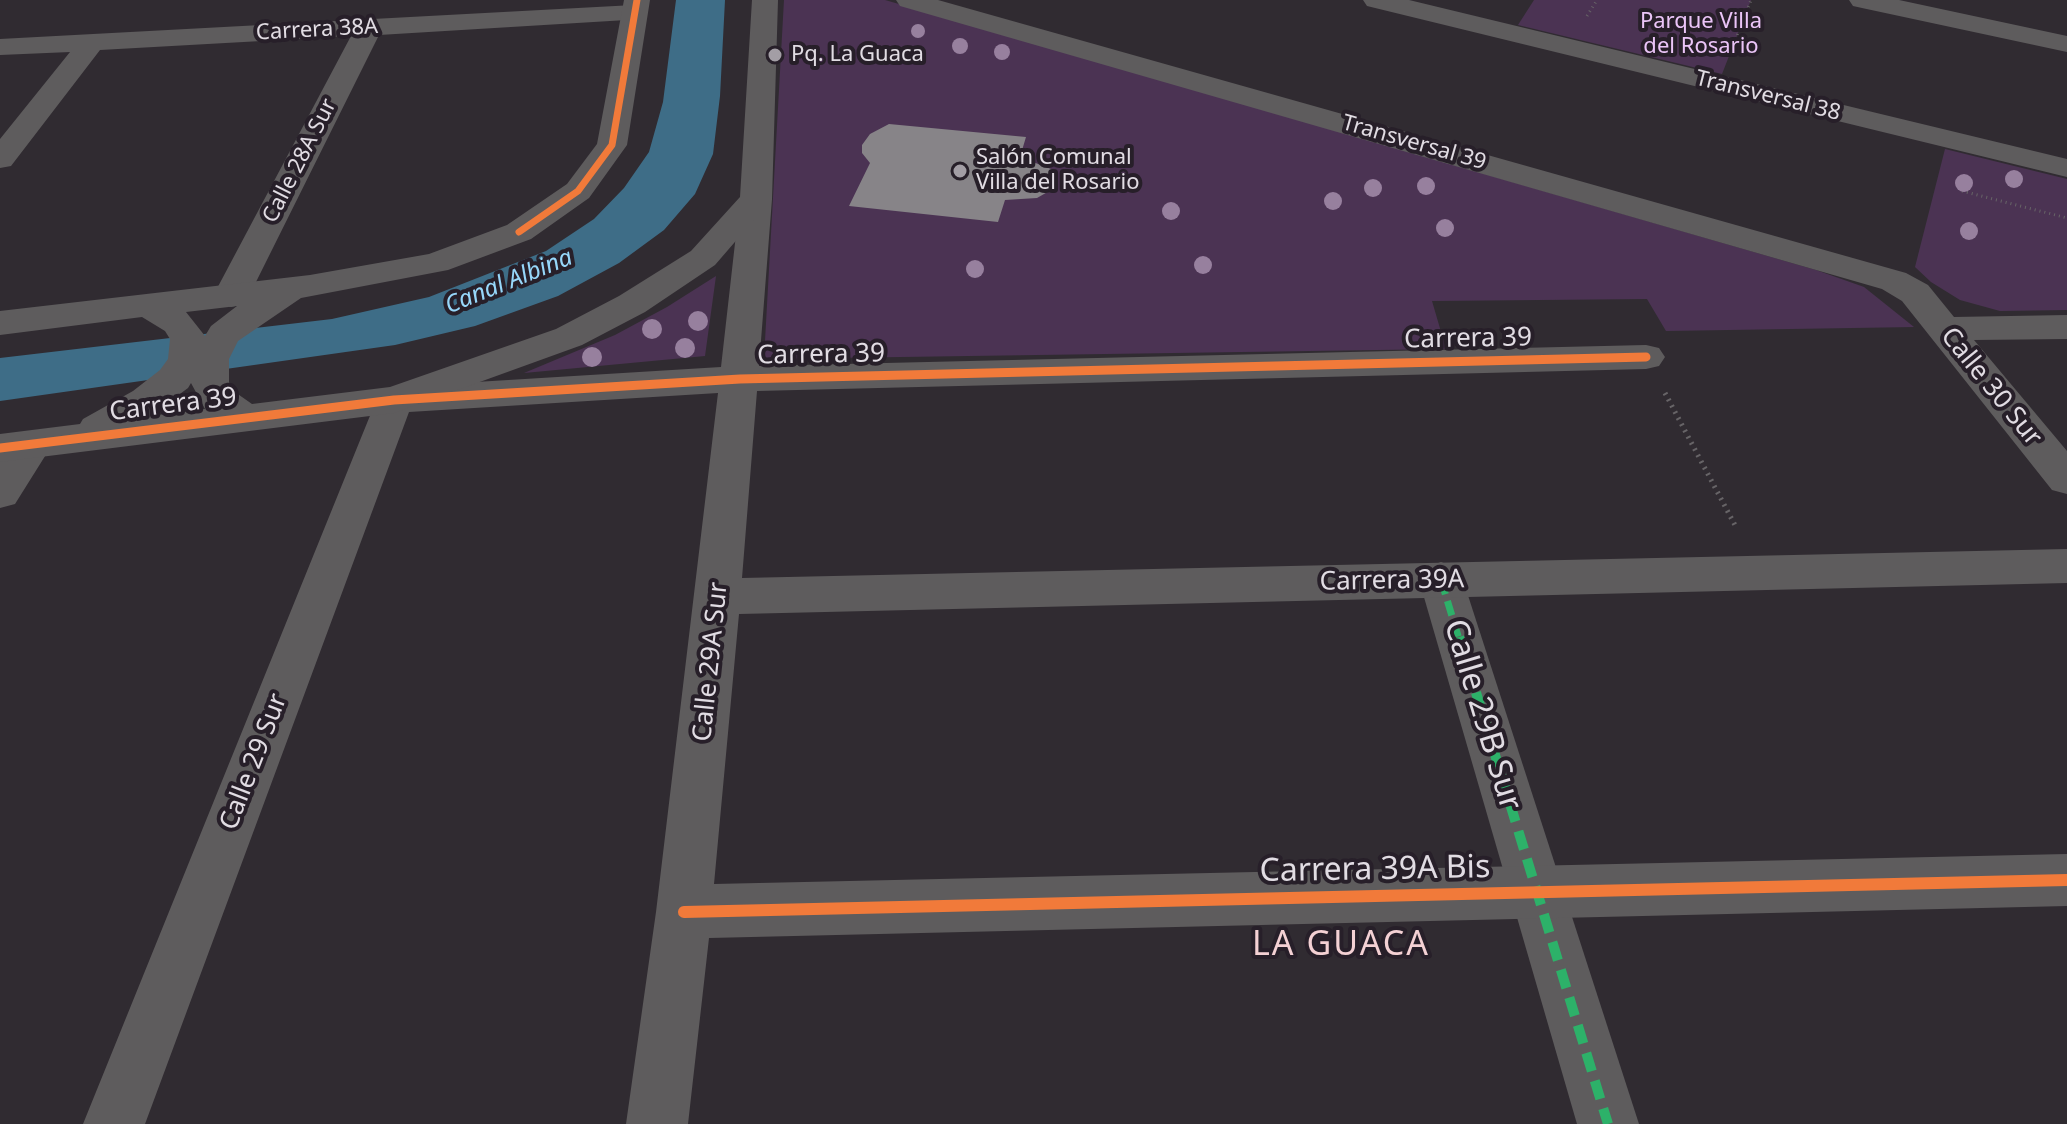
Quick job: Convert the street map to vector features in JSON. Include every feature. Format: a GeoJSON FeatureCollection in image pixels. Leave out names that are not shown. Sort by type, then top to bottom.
{"type":"FeatureCollection","features":[{"type":"Feature","properties":{"kind":"street","name":"Calle 29A Sur"},"geometry":{"type":"LineString","coordinates":[[657,1124],[684,912],[740,379],[756,199],[765,0]]}},
{"type":"Feature","properties":{"kind":"street","name":"Transversal 39"},"geometry":{"type":"LineString","coordinates":[[909,0],[1867,271],[1915,293]]}},
{"type":"Feature","properties":{"kind":"street","name":"Transversal 38"},"geometry":{"type":"LineString","coordinates":[[1376,0],[2067,168]]}},
{"type":"Feature","properties":{"kind":"street"},"geometry":{"type":"LineString","coordinates":[[1862,0],[2067,44]]}},
{"type":"Feature","properties":{"kind":"street"},"geometry":{"type":"LineString","coordinates":[[0,323],[310,286],[436,263],[519,232],[578,191],[612,145],[636,6]]}},
{"type":"Feature","properties":{"kind":"street","name":"Carrera 38A"},"geometry":{"type":"LineString","coordinates":[[0,47],[369,27],[636,6]]}},
{"type":"Feature","properties":{"kind":"street","name":"Calle 28A Sur"},"geometry":{"type":"LineString","coordinates":[[231,296],[369,27]]}},
{"type":"Feature","properties":{"kind":"street"},"geometry":{"type":"LineString","coordinates":[[0,159],[92,42]]}},
{"type":"Feature","properties":{"kind":"street","name":"Carrera 39"},"geometry":{"type":"LineString","coordinates":[[394,400],[569,337],[632,304],[703,258],[756,199]]}},
{"type":"Feature","properties":{"kind":"street"},"geometry":{"type":"LineString","coordinates":[[250,418],[231,410],[216,397],[210,382],[210,359],[224,334],[251,313],[310,286]]}},
{"type":"Feature","properties":{"kind":"street","name":"Calle 30 Sur"},"geometry":{"type":"LineString","coordinates":[[1915,293],[2067,479]]}},
{"type":"Feature","properties":{"kind":"street"},"geometry":{"type":"LineString","coordinates":[[77,439],[147,400],[174,379],[187,361],[188,339],[178,323],[148,305]]}},
{"type":"Feature","properties":{"kind":"street"},"geometry":{"type":"LineString","coordinates":[[1943,329],[2067,327]]}},
{"type":"Feature","properties":{"kind":"street","name":"Carrera 39"},"geometry":{"type":"LineString","coordinates":[[16,446],[394,400],[740,379],[1646,357]]}},
{"type":"Feature","properties":{"kind":"street","name":"Calle 29 Sur"},"geometry":{"type":"LineString","coordinates":[[114,1124],[394,400]]}},
{"type":"Feature","properties":{"kind":"street"},"geometry":{"type":"LineString","coordinates":[[0,493],[16,446]]}},
{"type":"Feature","properties":{"kind":"street","name":"Carrera 39A"},"geometry":{"type":"LineString","coordinates":[[718,597],[2067,566]]}},
{"type":"Feature","properties":{"kind":"street","name":"Calle 29B Sur"},"geometry":{"type":"LineString","coordinates":[[1441,580],[1608,1124]]}},
{"type":"Feature","properties":{"kind":"street","name":"Carrera 39A Bis"},"geometry":{"type":"LineString","coordinates":[[684,912],[2067,880]]}},
{"type":"Feature","properties":{"kind":"path"},"geometry":{"type":"LineString","coordinates":[[1719,84],[1751,0]]}},
{"type":"Feature","properties":{"kind":"path"},"geometry":{"type":"LineString","coordinates":[[1962,191],[2067,218]]}},
{"type":"Feature","properties":{"kind":"path"},"geometry":{"type":"LineString","coordinates":[[1646,357],[1760,573]]}},
{"type":"Feature","properties":{"kind":"green space"},"geometry":{"type":"Polygon","coordinates":[[[784,0],[885,0],[1816,270],[1864,287],[1914,327],[1666,331],[1647,299],[1432,301],[1446,349],[764,359],[784,0]]]}},
{"type":"Feature","properties":{"kind":"green space","name":"Parque Villa del Rosario"},"geometry":{"type":"Polygon","coordinates":[[[1534,0],[1751,0],[1722,74],[1518,25],[1534,0]]]}},
{"type":"Feature","properties":{"kind":"green space"},"geometry":{"type":"Polygon","coordinates":[[[1945,149],[2067,179],[2067,310],[2000,311],[1960,300],[1931,282],[1915,267],[1945,149]]]}},
{"type":"Feature","properties":{"kind":"green space"},"geometry":{"type":"Polygon","coordinates":[[[716,276],[705,356],[524,373],[615,335],[716,276]]]}},
{"type":"Feature","properties":{"kind":"water","name":"Canal Albina"},"geometry":{"type":"Polygon","coordinates":[[[676,0],[725,0],[720,96],[713,154],[695,194],[664,230],[619,263],[558,296],[475,326],[395,345],[0,401],[0,358],[332,319],[429,297],[546,251],[594,219],[624,188],[649,152],[663,102],[676,0]]]}},
{"type":"Feature","properties":{"kind":"building","name":"Salón Comunal Villa del Rosario"},"geometry":{"type":"Polygon","coordinates":[[[889,124],[1026,137],[1020,157],[1051,169],[1056,173],[1058,182],[1037,198],[1005,200],[998,222],[849,206],[870,163],[862,153],[862,145],[870,134],[889,124]]]}},
{"type":"Feature","properties":{"kind":"marked path"},"geometry":{"type":"LineString","coordinates":[[1441,580],[1608,1124]]}},
{"type":"Feature","properties":{"kind":"cycle path"},"geometry":{"type":"LineString","coordinates":[[519,232],[578,191],[612,145],[637,0]]}},
{"type":"Feature","properties":{"kind":"cycle path"},"geometry":{"type":"LineString","coordinates":[[0,448],[394,400],[740,379],[1646,357]]}},
{"type":"Feature","properties":{"kind":"cycle path"},"geometry":{"type":"LineString","coordinates":[[684,912],[2067,880]]}},
{"type":"Feature","properties":{"kind":"place","name":"Pq. La Guaca"},"geometry":{"type":"Point","coordinates":[775,55]}},
{"type":"Feature","properties":{"kind":"place","name":"Salón Comunal Villa del Rosario"},"geometry":{"type":"Point","coordinates":[960,171]}},
{"type":"Feature","properties":{"kind":"district","name":"LA GUACA"},"geometry":{"type":"Point","coordinates":[1341,945]}}]}
